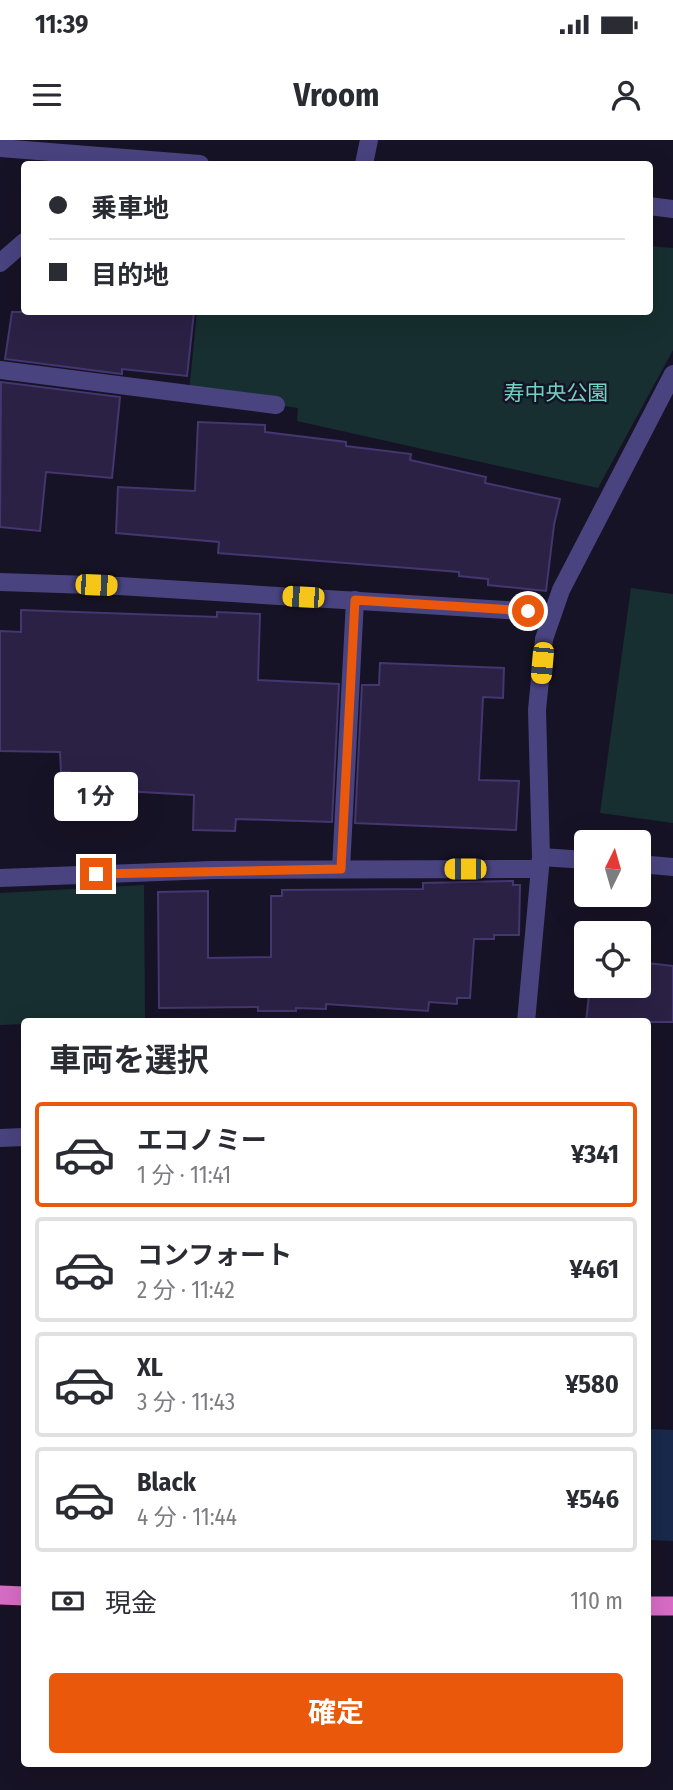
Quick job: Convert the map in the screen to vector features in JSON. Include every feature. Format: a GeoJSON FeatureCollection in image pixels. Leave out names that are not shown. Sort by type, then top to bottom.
{"type":"FeatureCollection","features":[{"type":"Feature","properties":{"kind":"highway"},"geometry":{"type":"LineString","coordinates":[[0,1595],[21,1596]]}},
{"type":"Feature","properties":{"kind":"highway"},"geometry":{"type":"LineString","coordinates":[[651,1606],[673,1606]]}},
{"type":"Feature","properties":{"kind":"street"},"geometry":{"type":"LineString","coordinates":[[365,161],[369,140]]}},
{"type":"Feature","properties":{"kind":"street"},"geometry":{"type":"LineString","coordinates":[[0,148],[116,161]]}},
{"type":"Feature","properties":{"kind":"street"},"geometry":{"type":"LineString","coordinates":[[653,206],[673,209]]}},
{"type":"Feature","properties":{"kind":"street"},"geometry":{"type":"LineString","coordinates":[[0,263],[21,245]]}},
{"type":"Feature","properties":{"kind":"street"},"geometry":{"type":"LineString","coordinates":[[0,370],[276,405]]}},
{"type":"Feature","properties":{"kind":"street"},"geometry":{"type":"LineString","coordinates":[[526,1018],[540,863],[537,710],[544,639],[561,590],[673,374]]}},
{"type":"Feature","properties":{"kind":"street"},"geometry":{"type":"LineString","coordinates":[[0,582],[120,586],[552,613]]}},
{"type":"Feature","properties":{"kind":"street"},"geometry":{"type":"LineString","coordinates":[[341,869],[355,600]]}},
{"type":"Feature","properties":{"kind":"street"},"geometry":{"type":"LineString","coordinates":[[0,878],[574,861]]}},
{"type":"Feature","properties":{"kind":"street"},"geometry":{"type":"LineString","coordinates":[[651,865],[673,867]]}},
{"type":"Feature","properties":{"kind":"street"},"geometry":{"type":"LineString","coordinates":[[0,1138],[21,1137]]}},
{"type":"Feature","properties":{"kind":"green space","name":"寿中央公園"},"geometry":{"type":"Polygon","coordinates":[[[653,246],[673,248],[673,350],[598,488],[297,421],[298,408],[189,392],[197,315],[653,315],[653,246]]]}},
{"type":"Feature","properties":{"kind":"green space"},"geometry":{"type":"Polygon","coordinates":[[[631,588],[673,594],[673,823],[600,813],[631,588]]]}},
{"type":"Feature","properties":{"kind":"green space"},"geometry":{"type":"Polygon","coordinates":[[[144,885],[145,1018],[21,1018],[21,1024],[0,1025],[0,893],[144,885]]]}},
{"type":"Feature","properties":{"kind":"water"},"geometry":{"type":"Polygon","coordinates":[[[651,1429],[673,1430],[673,1541],[651,1540],[651,1429]]]}},
{"type":"Feature","properties":{"kind":"building"},"geometry":{"type":"Polygon","coordinates":[[[12,312],[21,312],[21,315],[194,315],[187,376],[122,369],[122,374],[5,359],[12,312]]]}},
{"type":"Feature","properties":{"kind":"building"},"geometry":{"type":"Polygon","coordinates":[[[1,382],[120,397],[112,478],[46,472],[40,531],[0,527],[1,382]]]}},
{"type":"Feature","properties":{"kind":"building"},"geometry":{"type":"Polygon","coordinates":[[[198,422],[265,425],[265,432],[346,442],[346,446],[411,454],[410,460],[486,477],[485,483],[560,499],[546,591],[488,585],[488,579],[459,576],[459,572],[218,553],[219,542],[116,533],[118,487],[195,491],[198,422]]]}},
{"type":"Feature","properties":{"kind":"building"},"geometry":{"type":"Polygon","coordinates":[[[21,610],[217,617],[217,612],[260,614],[258,680],[339,684],[332,822],[236,819],[235,831],[193,830],[194,795],[70,788],[70,772],[61,772],[60,752],[0,751],[0,631],[21,632],[21,610]]]}},
{"type":"Feature","properties":{"kind":"building"},"geometry":{"type":"Polygon","coordinates":[[[380,663],[504,668],[503,698],[483,697],[479,780],[519,781],[516,830],[355,823],[362,685],[379,685],[380,663]]]}},
{"type":"Feature","properties":{"kind":"building"},"geometry":{"type":"Polygon","coordinates":[[[513,881],[513,885],[520,885],[519,935],[494,935],[494,939],[474,939],[470,998],[457,998],[457,1004],[429,1002],[428,1011],[326,1004],[326,1009],[296,1008],[296,1011],[258,1011],[258,1007],[159,1008],[158,892],[208,891],[208,958],[271,957],[271,896],[282,896],[282,890],[423,889],[423,883],[513,881]]]}},
{"type":"Feature","properties":{"kind":"building"},"geometry":{"type":"Polygon","coordinates":[[[651,963],[673,966],[673,1022],[651,1022],[651,1018],[586,1018],[589,998],[651,998],[651,963]]]}},
{"type":"Feature","properties":{"kind":"route"},"geometry":{"type":"LineString","coordinates":[[96,874],[341,869],[355,600],[528,611]]}}]}
